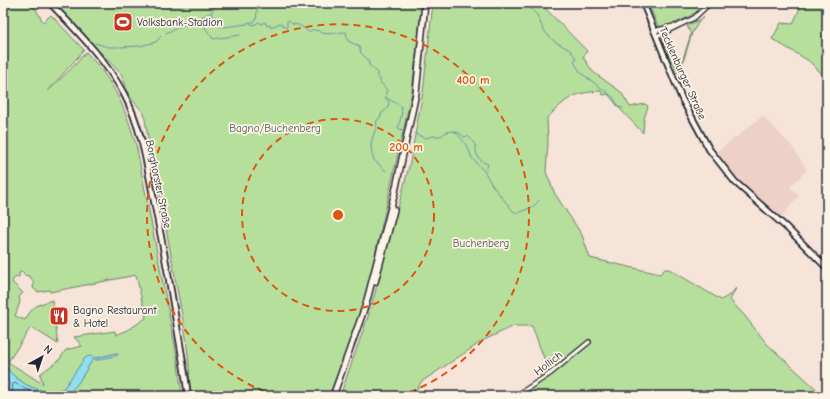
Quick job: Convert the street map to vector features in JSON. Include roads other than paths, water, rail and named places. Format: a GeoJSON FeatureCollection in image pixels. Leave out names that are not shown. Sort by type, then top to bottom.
{"type":"FeatureCollection","features":[{"type":"Feature","properties":{"kind":"highway"},"geometry":{"type":"LineString","coordinates":[[332,396],[366,304],[395,192],[416,93],[425,3]]}},
{"type":"Feature","properties":{"kind":"highway"},"geometry":{"type":"LineString","coordinates":[[336,396],[368,305],[386,245],[418,93],[428,3]]}},
{"type":"Feature","properties":{"kind":"main road","name":"Borghorster Straße"},"geometry":{"type":"LineString","coordinates":[[50,3],[106,66],[122,90],[134,116],[144,151],[166,261],[188,396]]}},
{"type":"Feature","properties":{"kind":"main road","name":"Tecklenburger Straße"},"geometry":{"type":"LineString","coordinates":[[643,3],[682,99],[709,149],[735,182],[786,228],[827,268]]}},
{"type":"Feature","properties":{"kind":"street"},"geometry":{"type":"LineString","coordinates":[[657,36],[694,18],[710,3]]}},
{"type":"Feature","properties":{"kind":"street"},"geometry":{"type":"LineString","coordinates":[[654,31],[679,25]]}},
{"type":"Feature","properties":{"kind":"street","name":"Hollich"},"geometry":{"type":"LineString","coordinates":[[516,396],[551,373],[589,342]]}},
{"type":"Feature","properties":{"kind":"water"},"geometry":{"type":"Polygon","coordinates":[[[117,353],[118,355],[98,360],[93,359],[78,383],[71,391],[60,396],[3,396],[9,384],[3,376],[3,363],[14,376],[22,382],[38,390],[56,391],[64,388],[85,358],[89,356],[98,358],[117,353]]]}},
{"type":"Feature","properties":{"kind":"waterway"},"geometry":{"type":"LineString","coordinates":[[214,3],[214,8],[211,13],[218,26],[225,27],[247,24],[248,22],[254,25],[259,22],[261,24],[265,22],[267,26],[270,25],[271,27],[280,23],[286,28],[287,22],[289,21],[292,24],[299,25],[309,32],[313,29],[315,31],[317,30],[327,34],[346,32],[348,41],[359,46],[361,53],[368,60],[369,65],[377,72],[377,78],[380,79],[380,82],[387,90],[385,97],[401,106],[402,109],[398,128],[405,131]]}},
{"type":"Feature","properties":{"kind":"waterway"},"geometry":{"type":"LineString","coordinates":[[251,22],[256,20],[258,3]]}},
{"type":"Feature","properties":{"kind":"waterway"},"geometry":{"type":"LineString","coordinates":[[525,3],[537,15],[546,33],[554,41],[570,50],[576,58],[574,62],[581,73],[613,97],[619,107],[623,108]]}},
{"type":"Feature","properties":{"kind":"waterway"},"geometry":{"type":"LineString","coordinates":[[166,33],[210,13]]}},
{"type":"Feature","properties":{"kind":"waterway"},"geometry":{"type":"LineString","coordinates":[[212,15],[202,23],[213,39],[240,35]]}},
{"type":"Feature","properties":{"kind":"waterway"},"geometry":{"type":"LineString","coordinates":[[120,47],[140,46],[156,42],[161,36]]}},
{"type":"Feature","properties":{"kind":"waterway"},"geometry":{"type":"LineString","coordinates":[[95,43],[108,47],[118,47]]}},
{"type":"Feature","properties":{"kind":"waterway"},"geometry":{"type":"LineString","coordinates":[[385,97],[389,102],[388,108],[377,120],[371,145],[374,160],[386,171]]}},
{"type":"Feature","properties":{"kind":"waterway"},"geometry":{"type":"LineString","coordinates":[[454,131],[464,137],[467,136],[470,138],[476,146],[478,157],[488,164],[486,170]]}},
{"type":"Feature","properties":{"kind":"waterway"},"geometry":{"type":"LineString","coordinates":[[415,134],[426,138],[441,136],[446,132],[454,131],[462,139],[472,158],[484,171],[492,185],[513,211],[517,213],[529,208],[535,205],[539,200]]}},
{"type":"Feature","properties":{"kind":"place","name":"Volksbank-Stadion"},"geometry":{"type":"Point","coordinates":[123,22]}},
{"type":"Feature","properties":{"kind":"place","name":"Bagno Restaurant & Hotel"},"geometry":{"type":"Point","coordinates":[59,316]}},
{"type":"Feature","properties":{"kind":"park label","name":"Bagno/Buchenberg"},"geometry":{"type":"Point","coordinates":[275,128]}},
{"type":"Feature","properties":{"kind":"park label","name":"Buchenberg"},"geometry":{"type":"Point","coordinates":[481,243]}}]}
